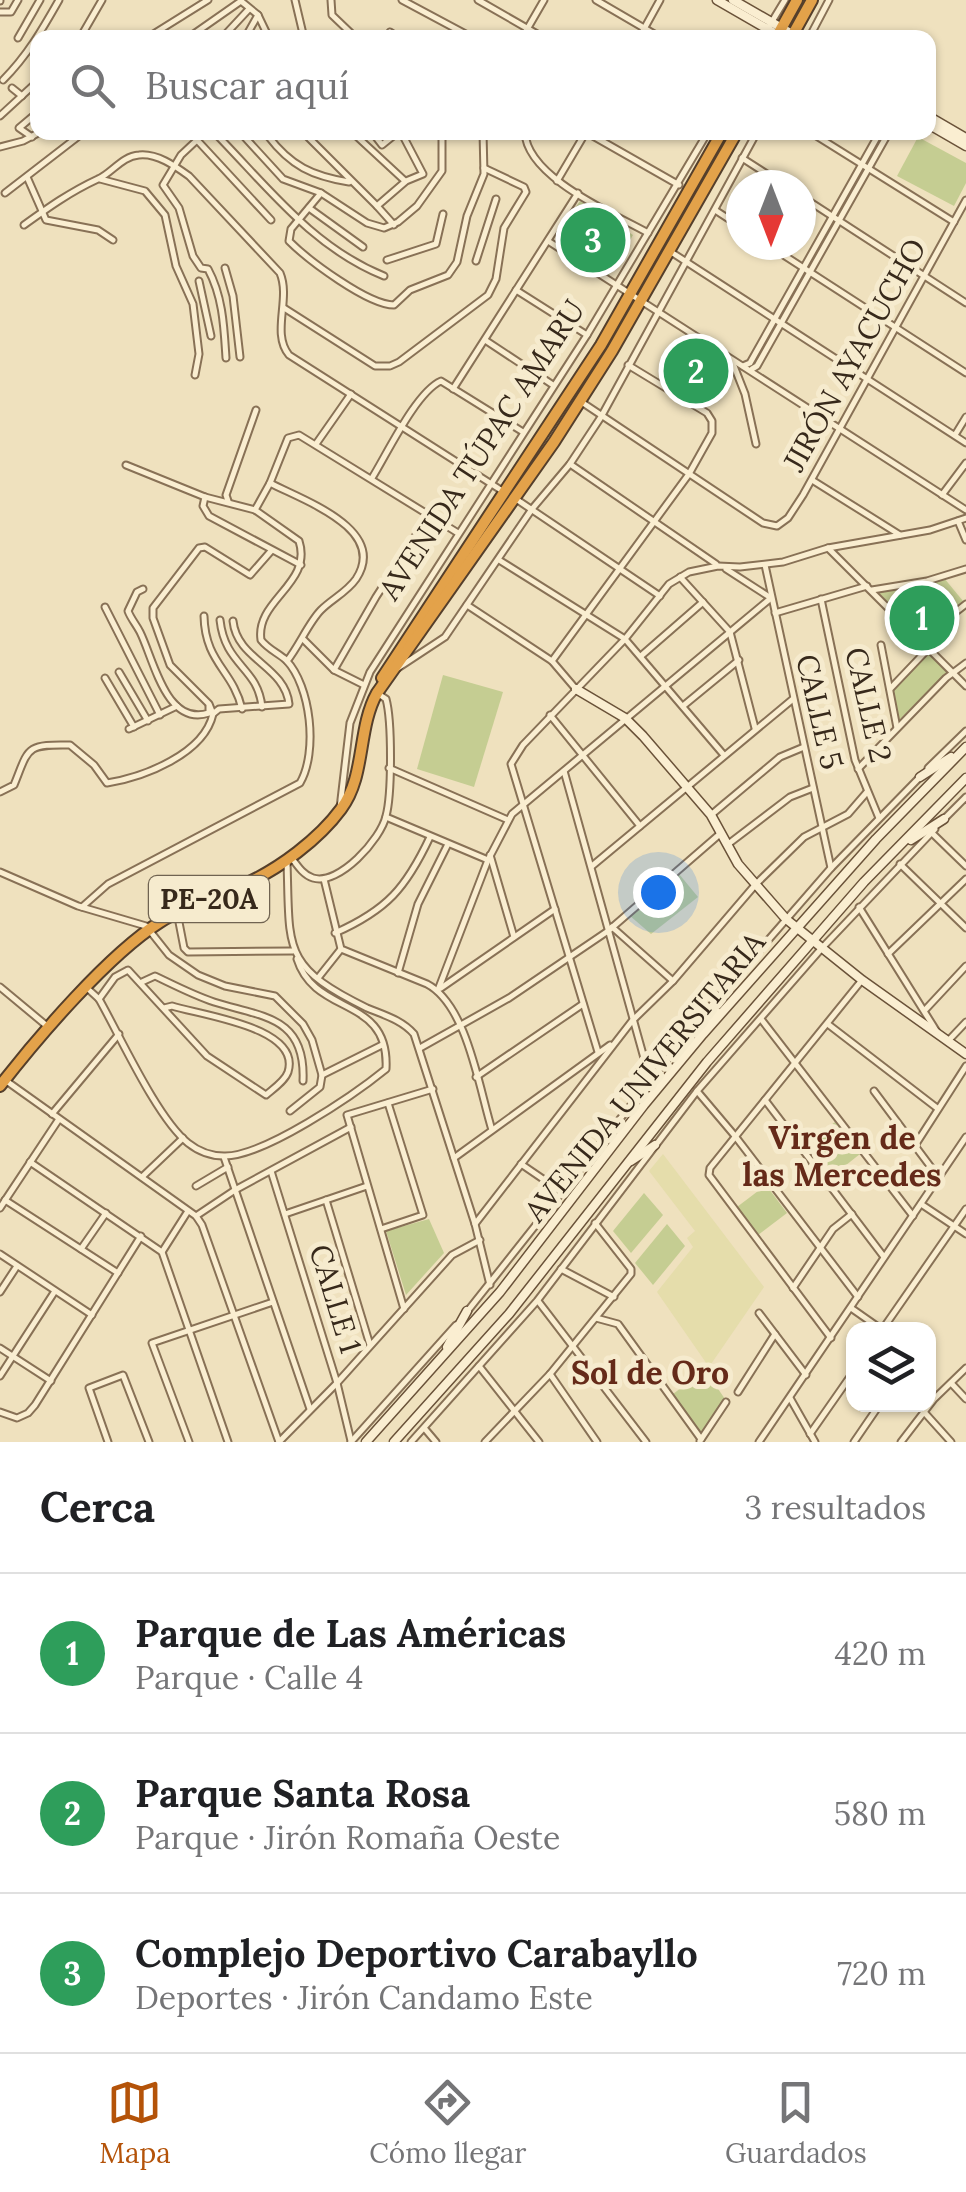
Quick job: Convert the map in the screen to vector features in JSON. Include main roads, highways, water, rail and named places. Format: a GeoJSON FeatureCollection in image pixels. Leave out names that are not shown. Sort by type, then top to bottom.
{"type":"FeatureCollection","features":[{"type":"Feature","properties":{"kind":"highway"},"geometry":{"type":"LineString","coordinates":[[782,30],[797,0]]}},
{"type":"Feature","properties":{"kind":"highway"},"geometry":{"type":"LineString","coordinates":[[783,30],[812,0]]}},
{"type":"Feature","properties":{"kind":"highway","name":"AVENIDA TÚPAC AMARU"},"geometry":{"type":"LineString","coordinates":[[2,1083],[87,988],[149,929],[177,912],[247,883],[288,857],[340,810],[352,786],[363,727],[387,667],[580,401],[718,140]]}},
{"type":"Feature","properties":{"kind":"highway","name":"AVENIDA TÚPAC AMARU"},"geometry":{"type":"LineString","coordinates":[[378,693],[669,251],[731,140]]}},
{"type":"Feature","properties":{"kind":"place","name":"Complejo Deportivo Carabayllo"},"geometry":{"type":"Point","coordinates":[593,240]}},
{"type":"Feature","properties":{"kind":"place","name":"Parque Santa Rosa"},"geometry":{"type":"Point","coordinates":[696,371]}},
{"type":"Feature","properties":{"kind":"place","name":"Parque de Las Américas"},"geometry":{"type":"Point","coordinates":[922,618]}},
{"type":"Feature","properties":{"kind":"district","name":"Virgen de las Mercedes"},"geometry":{"type":"Point","coordinates":[842,1156]}},
{"type":"Feature","properties":{"kind":"district","name":"Sol de Oro"},"geometry":{"type":"Point","coordinates":[650,1373]}}]}
